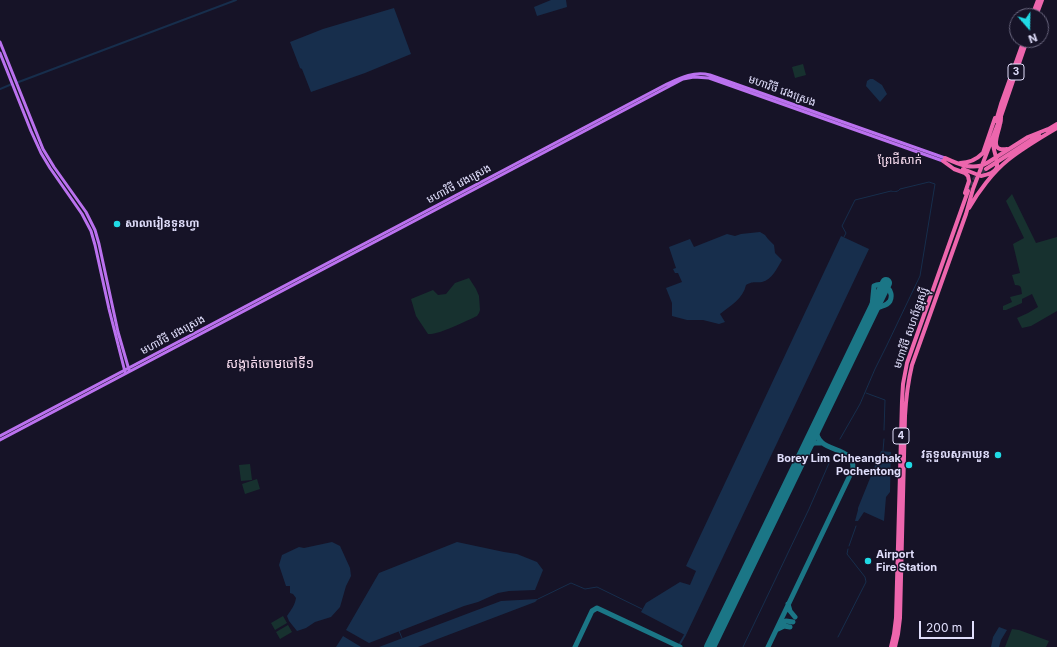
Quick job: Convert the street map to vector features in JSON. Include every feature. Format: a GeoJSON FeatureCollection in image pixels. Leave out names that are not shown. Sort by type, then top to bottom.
{"type":"FeatureCollection","features":[{"type":"Feature","properties":{"kind":"highway","name":"3"},"geometry":{"type":"LineString","coordinates":[[1002,104],[1021,48]]}},
{"type":"Feature","properties":{"kind":"highway","name":"3"},"geometry":{"type":"LineString","coordinates":[[1002,104],[1024,48]]}},
{"type":"Feature","properties":{"kind":"highway"},"geometry":{"type":"LineString","coordinates":[[966,214],[971,189],[990,145],[1002,104]]}},
{"type":"Feature","properties":{"kind":"highway"},"geometry":{"type":"LineString","coordinates":[[1000,113],[1000,124],[995,140],[998,148],[1006,150],[1011,148]]}},
{"type":"Feature","properties":{"kind":"highway"},"geometry":{"type":"LineString","coordinates":[[956,163],[966,163],[982,154],[993,122],[1000,113]]}},
{"type":"Feature","properties":{"kind":"highway"},"geometry":{"type":"LineString","coordinates":[[944,159],[965,166],[971,170],[982,173],[988,172],[1008,160],[1057,124]]}},
{"type":"Feature","properties":{"kind":"highway"},"geometry":{"type":"LineString","coordinates":[[965,166],[983,165],[1032,135],[1057,128]]}},
{"type":"Feature","properties":{"kind":"highway"},"geometry":{"type":"LineString","coordinates":[[986,169],[1049,131]]}},
{"type":"Feature","properties":{"kind":"highway"},"geometry":{"type":"LineString","coordinates":[[956,235],[966,214],[998,162],[990,145]]}},
{"type":"Feature","properties":{"kind":"highway"},"geometry":{"type":"LineString","coordinates":[[956,235],[971,189],[990,145]]}},
{"type":"Feature","properties":{"kind":"highway"},"geometry":{"type":"LineString","coordinates":[[944,159],[955,167],[981,176],[989,176],[995,169],[996,162],[993,159],[987,159],[983,163]]}},
{"type":"Feature","properties":{"kind":"highway"},"geometry":{"type":"LineString","coordinates":[[944,159],[954,169],[965,173],[969,179],[954,224],[956,235]]}},
{"type":"Feature","properties":{"kind":"highway","name":"មហាវិថី សហព័ន្ធរុស្ស៊ី"},"geometry":{"type":"LineString","coordinates":[[891,647],[896,618],[903,384],[907,363],[956,235]]}},
{"type":"Feature","properties":{"kind":"highway","name":"មហាវិថី សហព័ន្ធរុស្ស៊ី"},"geometry":{"type":"LineString","coordinates":[[895,647],[900,618],[907,386],[912,365],[956,235]]}},
{"type":"Feature","properties":{"kind":"main road"},"geometry":{"type":"LineString","coordinates":[[0,42],[14,83]]}},
{"type":"Feature","properties":{"kind":"main road"},"geometry":{"type":"LineString","coordinates":[[0,53],[43,149],[54,167],[82,205],[89,222],[96,240],[127,371]]}},
{"type":"Feature","properties":{"kind":"main road","name":"មហាវិថី វេងស្រេង"},"geometry":{"type":"LineString","coordinates":[[0,436],[127,371],[687,75],[710,75],[944,159]]}},
{"type":"Feature","properties":{"kind":"main road","name":"មហាវិថី វេងស្រេង"},"geometry":{"type":"LineString","coordinates":[[0,440],[127,371]]}},
{"type":"Feature","properties":{"kind":"green space"},"geometry":{"type":"Polygon","coordinates":[[[803,64],[806,75],[795,78],[792,67],[803,64]]]}},
{"type":"Feature","properties":{"kind":"green space"},"geometry":{"type":"Polygon","coordinates":[[[1012,194],[1036,243],[1057,237],[1057,311],[1031,326],[1022,328],[1017,318],[1038,307],[1032,294],[1022,299],[1022,303],[1003,310],[1003,306],[1012,302],[1010,297],[1022,294],[1021,287],[1015,285],[1012,275],[1020,273],[1013,244],[1024,238],[1006,201],[1012,194]]]}},
{"type":"Feature","properties":{"kind":"green space"},"geometry":{"type":"Polygon","coordinates":[[[469,278],[479,296],[480,310],[477,316],[445,330],[428,334],[416,316],[411,299],[433,290],[438,295],[446,294],[455,283],[469,278]]]}},
{"type":"Feature","properties":{"kind":"green space"},"geometry":{"type":"Polygon","coordinates":[[[250,464],[252,480],[241,481],[239,465],[250,464]]]}},
{"type":"Feature","properties":{"kind":"green space"},"geometry":{"type":"Polygon","coordinates":[[[257,479],[260,489],[245,494],[242,484],[257,479]]]}},
{"type":"Feature","properties":{"kind":"green space"},"geometry":{"type":"Polygon","coordinates":[[[283,616],[287,623],[275,630],[271,623],[283,616]]]}},
{"type":"Feature","properties":{"kind":"green space"},"geometry":{"type":"Polygon","coordinates":[[[288,625],[292,632],[280,639],[276,632],[288,625]]]}},
{"type":"Feature","properties":{"kind":"green space"},"geometry":{"type":"Polygon","coordinates":[[[1012,629],[1019,630],[1049,641],[1046,647],[1005,647],[1012,629]]]}},
{"type":"Feature","properties":{"kind":"water"},"geometry":{"type":"Polygon","coordinates":[[[551,0],[566,0],[567,7],[537,16],[534,7],[551,0]]]}},
{"type":"Feature","properties":{"kind":"water"},"geometry":{"type":"Polygon","coordinates":[[[394,8],[411,54],[365,73],[311,92],[290,42],[323,29],[394,8]]]}},
{"type":"Feature","properties":{"kind":"water"},"geometry":{"type":"Polygon","coordinates":[[[873,79],[882,85],[887,94],[880,102],[866,86],[867,81],[873,79]]]}},
{"type":"Feature","properties":{"kind":"water"},"geometry":{"type":"Polygon","coordinates":[[[760,232],[765,235],[774,245],[775,253],[782,260],[769,279],[746,285],[739,298],[720,314],[725,322],[719,324],[703,320],[687,320],[672,316],[672,303],[666,288],[682,282],[678,273],[675,273],[673,269],[676,268],[669,247],[690,239],[694,247],[727,234],[735,236],[760,232]]]}},
{"type":"Feature","properties":{"kind":"water"},"geometry":{"type":"Polygon","coordinates":[[[841,236],[869,249],[685,635],[641,612],[646,603],[680,582],[690,585],[696,571],[686,566],[841,236]]]}},
{"type":"Feature","properties":{"kind":"water"},"geometry":{"type":"Polygon","coordinates":[[[881,451],[891,452],[890,492],[886,497],[884,521],[864,512],[858,521],[855,521],[858,508],[881,451]]]}},
{"type":"Feature","properties":{"kind":"water"},"geometry":{"type":"Polygon","coordinates":[[[332,542],[340,546],[350,568],[351,576],[346,586],[340,607],[331,617],[315,622],[306,628],[297,631],[287,616],[294,605],[296,598],[290,593],[290,586],[286,586],[279,565],[282,555],[299,547],[304,548],[332,542]]]}},
{"type":"Feature","properties":{"kind":"water"},"geometry":{"type":"Polygon","coordinates":[[[457,542],[517,554],[537,562],[543,570],[535,590],[498,593],[369,643],[346,630],[379,573],[457,542]]]}},
{"type":"Feature","properties":{"kind":"water"},"geometry":{"type":"Polygon","coordinates":[[[538,599],[535,602],[418,647],[379,647],[501,601],[538,599]]]}},
{"type":"Feature","properties":{"kind":"water"},"geometry":{"type":"Polygon","coordinates":[[[999,627],[1007,630],[999,647],[991,647],[993,637],[999,627]]]}},
{"type":"Feature","properties":{"kind":"water"},"geometry":{"type":"Polygon","coordinates":[[[343,636],[361,647],[336,647],[343,636]]]}},
{"type":"Feature","properties":{"kind":"waterway"},"geometry":{"type":"LineString","coordinates":[[16,83],[236,0]]}},
{"type":"Feature","properties":{"kind":"waterway"},"geometry":{"type":"LineString","coordinates":[[0,89],[12,84]]}},
{"type":"Feature","properties":{"kind":"waterway"},"geometry":{"type":"LineString","coordinates":[[840,439],[860,404],[875,369],[920,276],[935,184],[929,182],[900,189],[895,192],[891,191],[855,200],[842,226],[846,233],[844,237]]}},
{"type":"Feature","properties":{"kind":"waterway"},"geometry":{"type":"LineString","coordinates":[[866,393],[885,400],[884,430]]}},
{"type":"Feature","properties":{"kind":"waterway"},"geometry":{"type":"LineString","coordinates":[[883,451],[884,439]]}},
{"type":"Feature","properties":{"kind":"waterway"},"geometry":{"type":"LineString","coordinates":[[743,647],[809,509],[830,461]]}},
{"type":"Feature","properties":{"kind":"waterway"},"geometry":{"type":"LineString","coordinates":[[849,546],[856,526]]}},
{"type":"Feature","properties":{"kind":"waterway"},"geometry":{"type":"LineString","coordinates":[[838,637],[866,582],[865,577],[847,554],[848,549]]}},
{"type":"Feature","properties":{"kind":"waterway"},"geometry":{"type":"LineString","coordinates":[[538,599],[571,583],[585,589],[597,587],[642,609]]}},
{"type":"Feature","properties":{"kind":"waterway"},"geometry":{"type":"LineString","coordinates":[[399,631],[402,638]]}},
{"type":"Feature","properties":{"kind":"waterway"},"geometry":{"type":"LineString","coordinates":[[678,647],[685,635]]}},
{"type":"Feature","properties":{"kind":"taxiway"},"geometry":{"type":"LineString","coordinates":[[871,316],[874,286],[884,286],[890,290],[890,301],[887,304],[875,309],[872,314]]}},
{"type":"Feature","properties":{"kind":"taxiway"},"geometry":{"type":"LineString","coordinates":[[768,647],[853,469],[852,461],[848,456],[822,443],[818,437],[816,428]]}},
{"type":"Feature","properties":{"kind":"taxiway"},"geometry":{"type":"LineString","coordinates":[[807,447],[814,443],[821,443]]}},
{"type":"Feature","properties":{"kind":"taxiway"},"geometry":{"type":"LineString","coordinates":[[788,604],[790,611],[795,617]]}},
{"type":"Feature","properties":{"kind":"taxiway"},"geometry":{"type":"LineString","coordinates":[[575,647],[592,611],[597,608],[680,647]]}},
{"type":"Feature","properties":{"kind":"taxiway"},"geometry":{"type":"LineString","coordinates":[[779,625],[786,621],[793,622]]}},
{"type":"Feature","properties":{"kind":"taxiway"},"geometry":{"type":"LineString","coordinates":[[778,629],[784,626],[790,627]]}},
{"type":"Feature","properties":{"kind":"runway"},"geometry":{"type":"LineString","coordinates":[[710,647],[886,283]]}},
{"type":"Feature","properties":{"kind":"tunnel"},"geometry":{"type":"LineString","coordinates":[[968,191],[975,178],[986,169]]}},
{"type":"Feature","properties":{"kind":"place","name":"សាលារៀនទួនហ្វា"},"geometry":{"type":"Point","coordinates":[117,224]}},
{"type":"Feature","properties":{"kind":"place","name":"វត្តទួលសុភាឃួន"},"geometry":{"type":"Point","coordinates":[998,455]}},
{"type":"Feature","properties":{"kind":"place","name":"Borey Lim Chheanghak Pochentong"},"geometry":{"type":"Point","coordinates":[909,465]}},
{"type":"Feature","properties":{"kind":"place","name":"Airport Fire Station"},"geometry":{"type":"Point","coordinates":[868,561]}},
{"type":"Feature","properties":{"kind":"district","name":"ព្រែជីសាក់"},"geometry":{"type":"Point","coordinates":[900,160]}},
{"type":"Feature","properties":{"kind":"district","name":"សង្កាត់ចោមចៅទី១"},"geometry":{"type":"Point","coordinates":[270,364]}}]}
